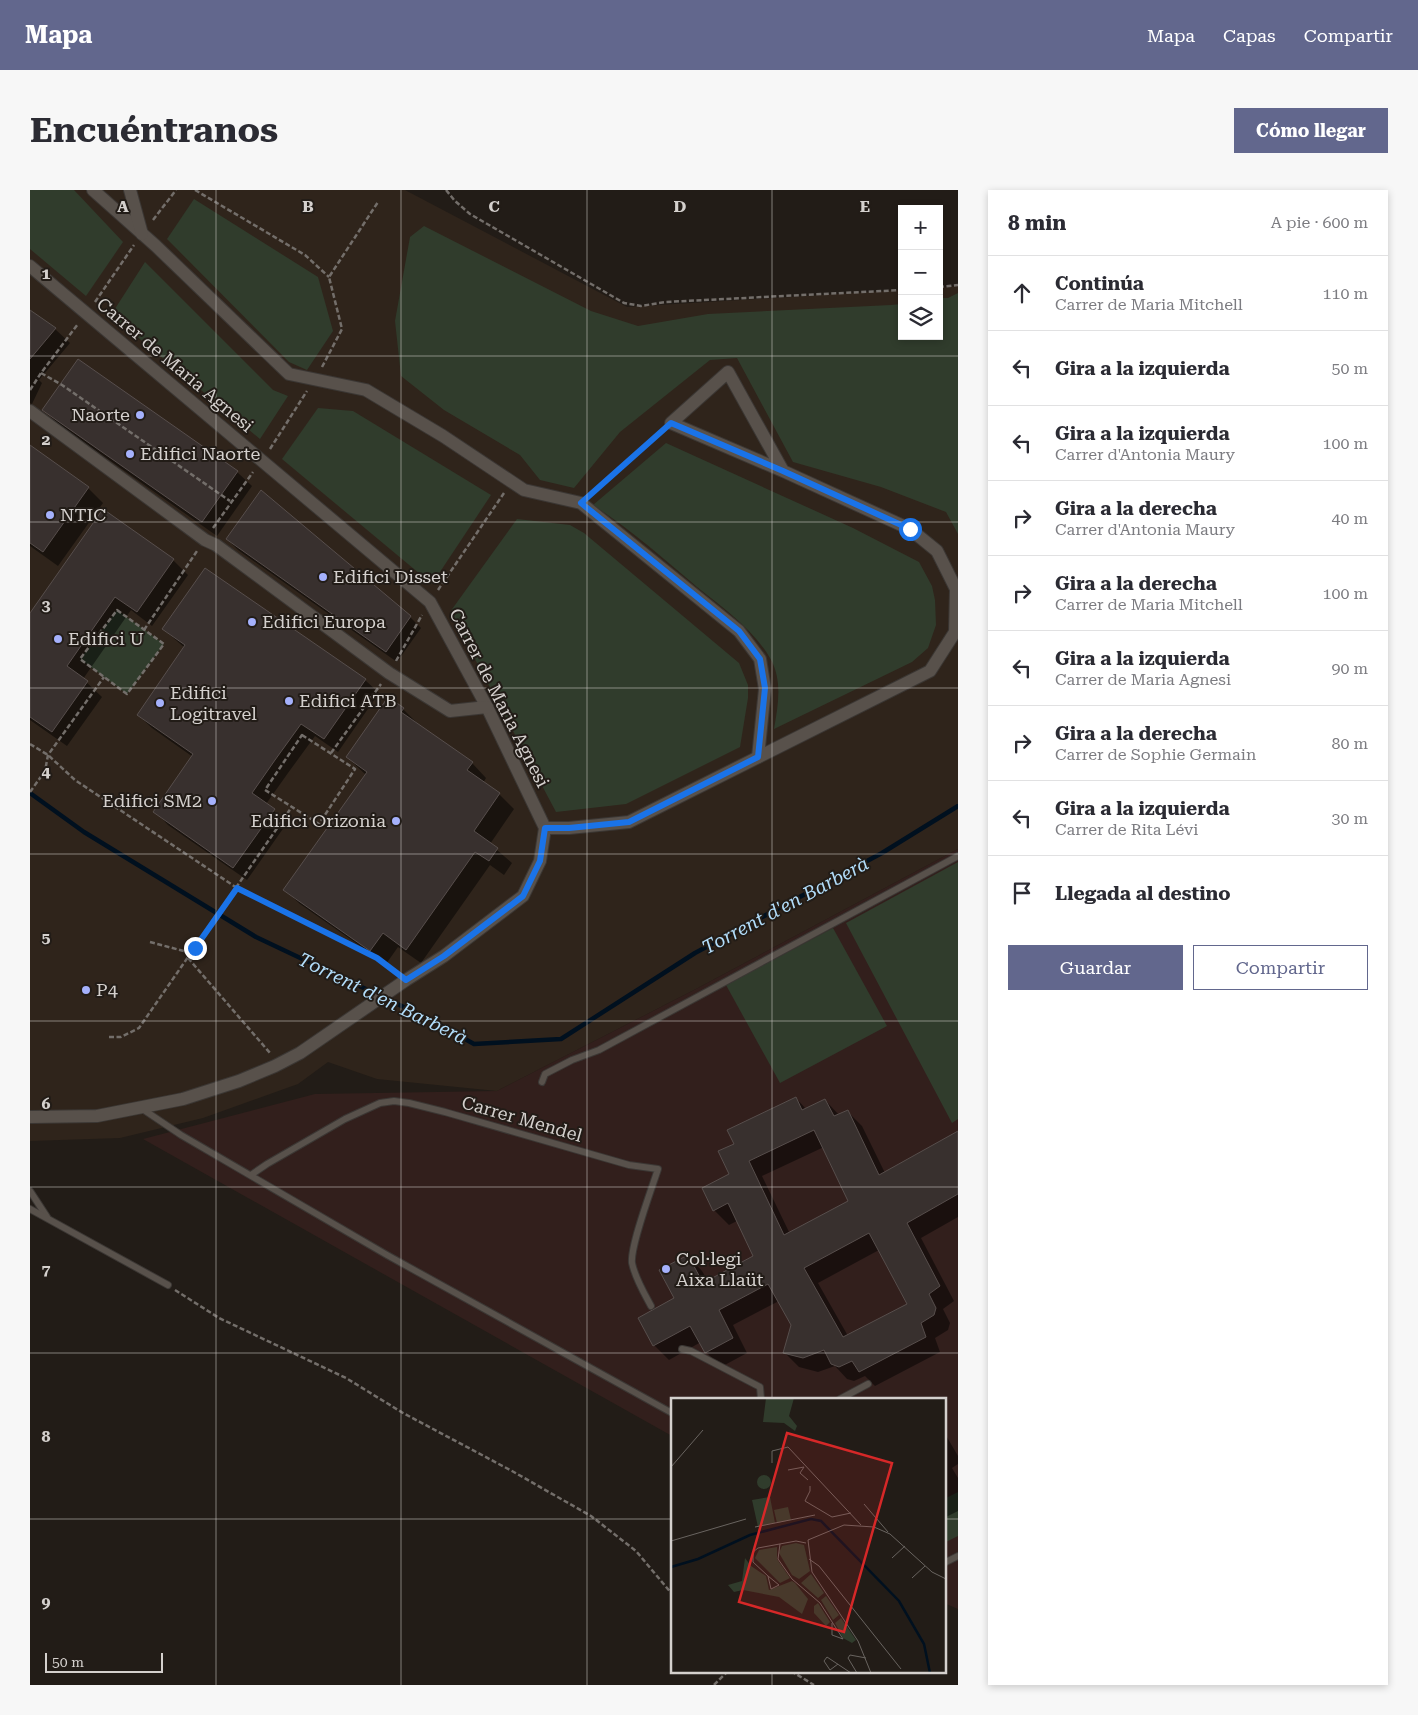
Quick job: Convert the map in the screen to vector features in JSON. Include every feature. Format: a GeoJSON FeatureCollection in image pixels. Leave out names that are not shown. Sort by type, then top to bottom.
{"type":"FeatureCollection","features":[{"type":"Feature","properties":{"kind":"street"},"geometry":{"type":"LineString","coordinates":[[93,190],[289,374],[366,390],[443,436],[524,490],[581,503],[739,631],[760,659],[765,688],[758,757]]}},
{"type":"Feature","properties":{"kind":"street"},"geometry":{"type":"LineString","coordinates":[[130,190],[142,234]]}},
{"type":"Feature","properties":{"kind":"street","name":"Carrer de Maria Agnesi"},"geometry":{"type":"LineString","coordinates":[[30,266],[430,602],[488,707],[545,828]]}},
{"type":"Feature","properties":{"kind":"street"},"geometry":{"type":"LineString","coordinates":[[30,1117],[97,1116],[140,1108],[183,1099],[239,1081],[275,1066],[300,1053],[401,983],[444,956],[523,896],[540,861],[545,828],[569,828],[629,822],[930,671],[956,632],[956,589],[937,551],[910,529],[783,471],[671,423],[728,372],[783,471]]}},
{"type":"Feature","properties":{"kind":"street"},"geometry":{"type":"LineString","coordinates":[[30,411],[389,673],[450,711],[488,707]]}},
{"type":"Feature","properties":{"kind":"lane"},"geometry":{"type":"LineString","coordinates":[[542,1082],[545,1074],[572,1060],[599,1050],[958,856]]}},
{"type":"Feature","properties":{"kind":"lane","name":"Carrer Mendel"},"geometry":{"type":"LineString","coordinates":[[251,1175],[345,1119],[380,1103],[394,1101],[445,1112],[629,1165],[658,1169],[634,1243],[632,1262],[638,1280],[651,1306]]}},
{"type":"Feature","properties":{"kind":"lane"},"geometry":{"type":"LineString","coordinates":[[140,1108],[181,1135],[387,1255],[671,1412]]}},
{"type":"Feature","properties":{"kind":"lane"},"geometry":{"type":"LineString","coordinates":[[30,1191],[49,1219]]}},
{"type":"Feature","properties":{"kind":"lane"},"geometry":{"type":"LineString","coordinates":[[30,1209],[168,1285]]}},
{"type":"Feature","properties":{"kind":"lane"},"geometry":{"type":"LineString","coordinates":[[682,1349],[691,1351],[760,1387],[761,1398]]}},
{"type":"Feature","properties":{"kind":"lane"},"geometry":{"type":"LineString","coordinates":[[842,1398],[868,1384]]}},
{"type":"Feature","properties":{"kind":"lane"},"geometry":{"type":"LineString","coordinates":[[946,1562],[958,1556]]}},
{"type":"Feature","properties":{"kind":"path"},"geometry":{"type":"LineString","coordinates":[[30,390],[87,314],[142,234],[176,190]]}},
{"type":"Feature","properties":{"kind":"path"},"geometry":{"type":"LineString","coordinates":[[144,630],[231,501],[263,460],[314,379],[342,329],[329,277],[305,254],[195,190]]}},
{"type":"Feature","properties":{"kind":"path"},"geometry":{"type":"LineString","coordinates":[[446,190],[455,202],[470,214],[624,303],[642,306],[680,301],[898,290]]}},
{"type":"Feature","properties":{"kind":"path"},"geometry":{"type":"LineString","coordinates":[[329,277],[378,202]]}},
{"type":"Feature","properties":{"kind":"path"},"geometry":{"type":"LineString","coordinates":[[943,287],[958,285]]}},
{"type":"Feature","properties":{"kind":"path"},"geometry":{"type":"LineString","coordinates":[[41,373],[62,385],[231,501]]}},
{"type":"Feature","properties":{"kind":"path"},"geometry":{"type":"LineString","coordinates":[[581,503],[671,423]]}},
{"type":"Feature","properties":{"kind":"path"},"geometry":{"type":"LineString","coordinates":[[117,610],[144,630],[164,644],[127,694],[80,659],[117,610]]}},
{"type":"Feature","properties":{"kind":"path"},"geometry":{"type":"LineString","coordinates":[[30,792],[45,771],[48,756],[104,677]]}},
{"type":"Feature","properties":{"kind":"path"},"geometry":{"type":"LineString","coordinates":[[302,735],[355,769],[318,824],[291,808],[265,790],[302,735]]}},
{"type":"Feature","properties":{"kind":"path"},"geometry":{"type":"LineString","coordinates":[[30,744],[48,756],[75,780],[237,888],[377,958],[401,983]]}},
{"type":"Feature","properties":{"kind":"path"},"geometry":{"type":"LineString","coordinates":[[109,1037],[121,1038],[139,1028],[291,808]]}},
{"type":"Feature","properties":{"kind":"path"},"geometry":{"type":"LineString","coordinates":[[150,942],[191,953]]}},
{"type":"Feature","properties":{"kind":"path"},"geometry":{"type":"LineString","coordinates":[[188,958],[269,1049],[275,1066]]}},
{"type":"Feature","properties":{"kind":"path"},"geometry":{"type":"LineString","coordinates":[[168,1285],[219,1318],[346,1378],[404,1413],[591,1516],[636,1551],[671,1593]]}},
{"type":"Feature","properties":{"kind":"path"},"geometry":{"type":"LineString","coordinates":[[714,1685],[727,1672]]}},
{"type":"Feature","properties":{"kind":"path"},"geometry":{"type":"LineString","coordinates":[[793,1672],[814,1685]]}},
{"type":"Feature","properties":{"kind":"shaded area"},"geometry":{"type":"Polygon","coordinates":[[[30,190],[405,190],[627,307],[898,290],[898,340],[943,340],[943,288],[958,286],[958,849],[698,988],[497,1091],[377,1079],[328,1062],[298,1084],[203,1118],[120,1138],[30,1141],[30,190]]]}},
{"type":"Feature","properties":{"kind":"shaded area","name":"Col·legi Aixa Llaüt"},"geometry":{"type":"Polygon","coordinates":[[[958,849],[958,1609],[946,1604],[946,1398],[671,1398],[671,1435],[143,1139],[315,1094],[497,1091],[698,988],[958,849]]]}},
{"type":"Feature","properties":{"kind":"green space"},"geometry":{"type":"Polygon","coordinates":[[[30,190],[74,190],[123,242],[86,296],[30,249],[30,190]]]}},
{"type":"Feature","properties":{"kind":"green space"},"geometry":{"type":"Polygon","coordinates":[[[194,199],[318,277],[333,331],[307,370],[289,362],[167,239],[194,199]]]}},
{"type":"Feature","properties":{"kind":"green space"},"geometry":{"type":"Polygon","coordinates":[[[424,226],[591,311],[638,326],[708,314],[898,304],[898,340],[943,340],[943,298],[948,298],[958,293],[958,534],[946,512],[881,487],[793,462],[737,358],[710,360],[620,432],[574,488],[540,480],[520,455],[444,410],[401,376],[395,321],[410,237],[424,226]]]}},
{"type":"Feature","properties":{"kind":"green space"},"geometry":{"type":"Polygon","coordinates":[[[145,262],[273,390],[288,396],[260,439],[111,315],[145,262]]]}},
{"type":"Feature","properties":{"kind":"green space"},"geometry":{"type":"Polygon","coordinates":[[[318,408],[353,411],[491,495],[432,584],[282,459],[318,408]]]}},
{"type":"Feature","properties":{"kind":"green space"},"geometry":{"type":"Polygon","coordinates":[[[666,443],[853,528],[919,562],[932,586],[935,600],[936,625],[928,648],[912,662],[774,729],[778,702],[777,675],[763,647],[727,611],[633,534],[593,505],[666,443]]]}},
{"type":"Feature","properties":{"kind":"green space"},"geometry":{"type":"Polygon","coordinates":[[[517,519],[570,525],[584,533],[739,663],[748,685],[748,698],[740,747],[626,804],[556,812],[450,612],[517,519]]]}},
{"type":"Feature","properties":{"kind":"green space"},"geometry":{"type":"Polygon","coordinates":[[[117,610],[164,644],[127,694],[80,659],[117,610]]]}},
{"type":"Feature","properties":{"kind":"green space"},"geometry":{"type":"Polygon","coordinates":[[[958,862],[958,1119],[952,1123],[846,923],[958,862]]]}},
{"type":"Feature","properties":{"kind":"green space"},"geometry":{"type":"Polygon","coordinates":[[[833,928],[887,1026],[780,1083],[726,985],[833,928]]]}},
{"type":"Feature","properties":{"kind":"green space"},"geometry":{"type":"Polygon","coordinates":[[[958,1492],[958,1536],[946,1542],[946,1498],[958,1492]]]}},
{"type":"Feature","properties":{"kind":"building"},"geometry":{"type":"Polygon","coordinates":[[[30,310],[56,328],[30,359],[30,310]]]}},
{"type":"Feature","properties":{"kind":"building"},"geometry":{"type":"Polygon","coordinates":[[[78,359],[238,471],[202,522],[42,410],[78,359]]]}},
{"type":"Feature","properties":{"kind":"building","name":"NTIC"},"geometry":{"type":"Polygon","coordinates":[[[30,445],[89,487],[43,552],[30,543],[30,445]]]}},
{"type":"Feature","properties":{"kind":"building","name":"Edifici Disset"},"geometry":{"type":"Polygon","coordinates":[[[261,490],[411,616],[386,652],[226,539],[261,490]]]}},
{"type":"Feature","properties":{"kind":"building","name":"Edifici U"},"geometry":{"type":"Polygon","coordinates":[[[103,509],[174,559],[137,612],[115,597],[67,666],[88,681],[52,732],[30,717],[30,613],[103,509]]]}},
{"type":"Feature","properties":{"kind":"building"},"geometry":{"type":"Polygon","coordinates":[[[205,568],[366,679],[324,739],[301,724],[275,760],[252,793],[275,809],[233,868],[153,812],[193,754],[137,715],[185,645],[162,629],[205,568]]]}},
{"type":"Feature","properties":{"kind":"building","name":"Edifici Orizonia"},"geometry":{"type":"Polygon","coordinates":[[[388,697],[404,708],[401,712],[473,762],[467,770],[500,793],[474,831],[498,848],[489,861],[475,852],[406,950],[383,933],[370,951],[283,890],[367,772],[346,757],[388,697]]]}},
{"type":"Feature","properties":{"kind":"building"},"geometry":{"type":"Polygon","coordinates":[[[796,1097],[802,1110],[825,1099],[834,1116],[848,1110],[879,1175],[958,1131],[958,1194],[907,1223],[940,1286],[929,1294],[936,1308],[934,1315],[921,1323],[926,1337],[859,1372],[852,1361],[839,1367],[831,1364],[824,1350],[803,1358],[783,1353],[791,1325],[768,1284],[719,1310],[733,1338],[705,1353],[690,1326],[653,1346],[638,1318],[674,1298],[659,1270],[688,1255],[703,1283],[753,1256],[728,1203],[713,1211],[702,1188],[729,1174],[718,1151],[734,1144],[727,1130],[796,1097]],[[814,1130],[749,1161],[784,1235],[848,1201],[814,1130]],[[869,1233],[804,1268],[843,1337],[907,1304],[869,1233]]]}},
{"type":"Feature","properties":{"kind":"waterway","name":"Torrent d'en Barberà"},"geometry":{"type":"LineString","coordinates":[[30,793],[84,832],[256,937],[427,1018],[474,1044],[561,1039],[695,953],[882,853],[958,806]]}},
{"type":"Feature","properties":{"kind":"place","name":"Naorte"},"geometry":{"type":"Point","coordinates":[140,415]}},
{"type":"Feature","properties":{"kind":"place","name":"Edifici Naorte"},"geometry":{"type":"Point","coordinates":[130,454]}},
{"type":"Feature","properties":{"kind":"place","name":"NTIC"},"geometry":{"type":"Point","coordinates":[50,515]}},
{"type":"Feature","properties":{"kind":"place","name":"Edifici Disset"},"geometry":{"type":"Point","coordinates":[323,577]}},
{"type":"Feature","properties":{"kind":"place","name":"Edifici Europa"},"geometry":{"type":"Point","coordinates":[252,622]}},
{"type":"Feature","properties":{"kind":"place","name":"Edifici U"},"geometry":{"type":"Point","coordinates":[58,639]}},
{"type":"Feature","properties":{"kind":"place","name":"Edifici ATB"},"geometry":{"type":"Point","coordinates":[289,701]}},
{"type":"Feature","properties":{"kind":"place","name":"Edifici Logitravel"},"geometry":{"type":"Point","coordinates":[160,703]}},
{"type":"Feature","properties":{"kind":"place","name":"Edifici SM2"},"geometry":{"type":"Point","coordinates":[212,801]}},
{"type":"Feature","properties":{"kind":"place","name":"Edifici Orizonia"},"geometry":{"type":"Point","coordinates":[396,821]}},
{"type":"Feature","properties":{"kind":"place","name":"P4"},"geometry":{"type":"Point","coordinates":[86,990]}},
{"type":"Feature","properties":{"kind":"place","name":"Col·legi Aixa Llaüt"},"geometry":{"type":"Point","coordinates":[666,1269]}},
{"type":"Feature","properties":{"kind":"route"},"geometry":{"type":"LineString","coordinates":[[195,948],[237,888],[377,958],[406,980],[444,956],[523,896],[540,861],[545,828],[569,828],[629,822],[758,757],[765,688],[760,659],[739,631],[581,503],[671,423],[783,471],[910,529]]}}]}
